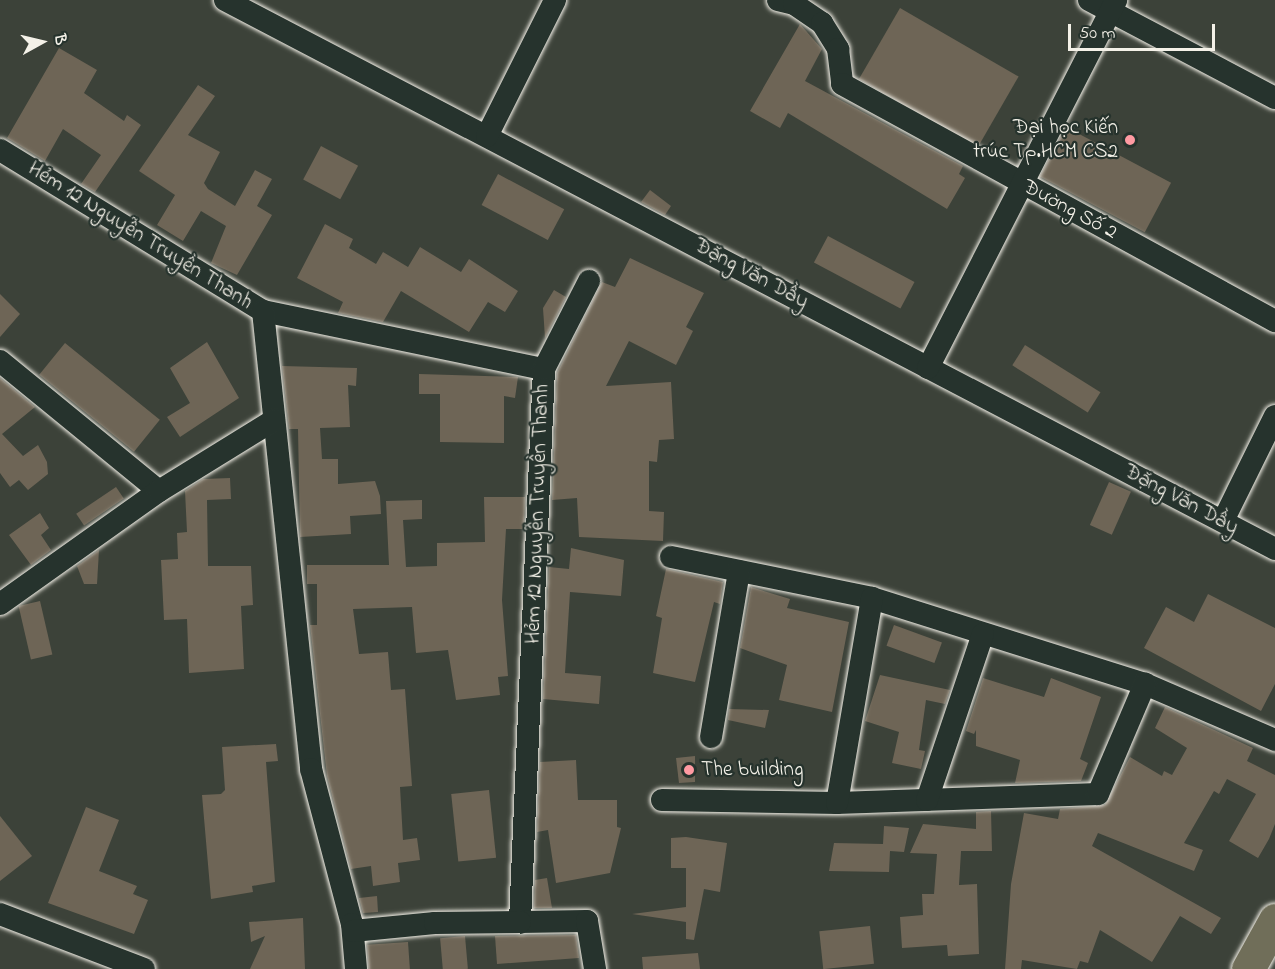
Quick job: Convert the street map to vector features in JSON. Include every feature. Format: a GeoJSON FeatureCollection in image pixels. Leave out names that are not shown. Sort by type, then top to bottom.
{"type":"FeatureCollection","features":[{"type":"Feature","properties":{"kind":"highway"},"geometry":{"type":"LineString","coordinates":[[1248,969],[1275,920]]}},
{"type":"Feature","properties":{"kind":"street","name":"Đặng Văn Dầy"},"geometry":{"type":"LineString","coordinates":[[225,0],[1275,549]]}},
{"type":"Feature","properties":{"kind":"street"},"geometry":{"type":"LineString","coordinates":[[487,136],[555,0]]}},
{"type":"Feature","properties":{"kind":"street","name":"Đường Số 2"},"geometry":{"type":"LineString","coordinates":[[778,0],[794,4],[822,23],[838,50],[842,84],[1275,321]]}},
{"type":"Feature","properties":{"kind":"street"},"geometry":{"type":"LineString","coordinates":[[1089,0],[1113,6],[1275,98]]}},
{"type":"Feature","properties":{"kind":"street"},"geometry":{"type":"LineString","coordinates":[[928,368],[1113,6]]}},
{"type":"Feature","properties":{"kind":"street","name":"Hẻm 12 Nguyễn Truyền Thanh"},"geometry":{"type":"LineString","coordinates":[[0,150],[262,311],[544,369],[520,922]]}},
{"type":"Feature","properties":{"kind":"street"},"geometry":{"type":"LineString","coordinates":[[544,369],[589,281]]}},
{"type":"Feature","properties":{"kind":"street"},"geometry":{"type":"LineString","coordinates":[[262,311],[310,769],[353,931],[356,969]]}},
{"type":"Feature","properties":{"kind":"street"},"geometry":{"type":"LineString","coordinates":[[0,362],[159,491]]}},
{"type":"Feature","properties":{"kind":"street"},"geometry":{"type":"LineString","coordinates":[[1223,521],[1275,416]]}},
{"type":"Feature","properties":{"kind":"street"},"geometry":{"type":"LineString","coordinates":[[0,604],[159,491],[274,420]]}},
{"type":"Feature","properties":{"kind":"street"},"geometry":{"type":"LineString","coordinates":[[671,557],[872,598],[1145,684],[1275,740]]}},
{"type":"Feature","properties":{"kind":"street"},"geometry":{"type":"LineString","coordinates":[[711,736],[738,571]]}},
{"type":"Feature","properties":{"kind":"street"},"geometry":{"type":"LineString","coordinates":[[837,803],[872,598]]}},
{"type":"Feature","properties":{"kind":"street"},"geometry":{"type":"LineString","coordinates":[[927,800],[982,634]]}},
{"type":"Feature","properties":{"kind":"street"},"geometry":{"type":"LineString","coordinates":[[662,800],[837,803],[1098,794],[1145,684]]}},
{"type":"Feature","properties":{"kind":"street"},"geometry":{"type":"LineString","coordinates":[[0,914],[144,969]]}},
{"type":"Feature","properties":{"kind":"street"},"geometry":{"type":"LineString","coordinates":[[353,931],[435,923],[587,921],[595,969]]}},
{"type":"Feature","properties":{"kind":"building"},"geometry":{"type":"Polygon","coordinates":[[[900,8],[1019,76],[978,148],[859,79],[900,8]]]}},
{"type":"Feature","properties":{"kind":"building"},"geometry":{"type":"Polygon","coordinates":[[[800,24],[822,49],[805,81],[963,166],[959,174],[965,178],[947,209],[788,113],[780,128],[750,111],[800,24]]]}},
{"type":"Feature","properties":{"kind":"building"},"geometry":{"type":"Polygon","coordinates":[[[59,48],[97,70],[84,93],[124,121],[127,115],[141,125],[95,192],[81,184],[101,155],[63,129],[45,161],[7,138],[59,48]]]}},
{"type":"Feature","properties":{"kind":"building"},"geometry":{"type":"Polygon","coordinates":[[[198,85],[215,96],[188,135],[220,152],[204,183],[208,189],[235,206],[255,170],[272,179],[257,206],[272,215],[237,275],[211,263],[226,226],[201,211],[183,241],[157,225],[175,195],[139,171],[198,85]]]}},
{"type":"Feature","properties":{"kind":"building"},"geometry":{"type":"Polygon","coordinates":[[[1066,127],[1171,183],[1145,232],[1040,176],[1066,127]]]}},
{"type":"Feature","properties":{"kind":"building"},"geometry":{"type":"Polygon","coordinates":[[[321,146],[358,166],[340,199],[303,180],[321,146]]]}},
{"type":"Feature","properties":{"kind":"building"},"geometry":{"type":"Polygon","coordinates":[[[498,174],[564,209],[548,240],[482,205],[498,174]]]}},
{"type":"Feature","properties":{"kind":"building"},"geometry":{"type":"Polygon","coordinates":[[[650,190],[671,206],[665,215],[641,202],[650,190]]]}},
{"type":"Feature","properties":{"kind":"building"},"geometry":{"type":"Polygon","coordinates":[[[325,224],[353,239],[349,248],[376,264],[383,252],[408,267],[420,247],[461,272],[469,259],[518,291],[505,312],[488,302],[469,332],[401,291],[383,322],[338,313],[343,302],[297,278],[325,224]]]}},
{"type":"Feature","properties":{"kind":"building"},"geometry":{"type":"Polygon","coordinates":[[[828,236],[915,282],[900,308],[814,262],[828,236]]]}},
{"type":"Feature","properties":{"kind":"building"},"geometry":{"type":"Polygon","coordinates":[[[630,258],[704,293],[686,327],[693,331],[676,365],[629,341],[606,386],[671,382],[674,439],[659,440],[657,462],[649,461],[649,511],[664,512],[663,541],[579,537],[577,498],[552,500],[557,373],[602,282],[615,287],[630,258]]]}},
{"type":"Feature","properties":{"kind":"building"},"geometry":{"type":"Polygon","coordinates":[[[554,290],[566,297],[545,338],[543,308],[554,290]]]}},
{"type":"Feature","properties":{"kind":"building"},"geometry":{"type":"Polygon","coordinates":[[[0,294],[20,314],[0,337],[0,294]]]}},
{"type":"Feature","properties":{"kind":"building"},"geometry":{"type":"Polygon","coordinates":[[[207,342],[239,398],[180,437],[167,417],[190,403],[170,368],[207,342]]]}},
{"type":"Feature","properties":{"kind":"building"},"geometry":{"type":"Polygon","coordinates":[[[65,343],[160,420],[134,452],[39,375],[65,343]]]}},
{"type":"Feature","properties":{"kind":"building"},"geometry":{"type":"Polygon","coordinates":[[[1025,345],[1100,392],[1088,413],[1012,365],[1025,345]]]}},
{"type":"Feature","properties":{"kind":"building"},"geometry":{"type":"Polygon","coordinates":[[[282,366],[357,368],[356,386],[348,385],[350,427],[320,428],[322,459],[338,459],[338,484],[375,481],[380,496],[381,514],[350,516],[351,534],[300,537],[298,429],[289,429],[282,366]]]}},
{"type":"Feature","properties":{"kind":"building"},"geometry":{"type":"Polygon","coordinates":[[[419,374],[518,377],[515,398],[504,396],[504,443],[440,442],[440,394],[419,394],[419,374]]]}},
{"type":"Feature","properties":{"kind":"building"},"geometry":{"type":"Polygon","coordinates":[[[0,378],[35,407],[2,434],[23,456],[38,445],[47,462],[48,474],[28,490],[19,480],[10,487],[0,473],[0,378]]]}},
{"type":"Feature","properties":{"kind":"building"},"geometry":{"type":"Polygon","coordinates":[[[230,478],[231,499],[207,500],[208,566],[251,566],[253,605],[241,606],[244,669],[189,673],[187,619],[164,620],[161,560],[178,559],[177,533],[187,532],[185,491],[203,479],[230,478]]]}},
{"type":"Feature","properties":{"kind":"building"},"geometry":{"type":"Polygon","coordinates":[[[1109,482],[1131,492],[1112,535],[1090,525],[1109,482]]]}},
{"type":"Feature","properties":{"kind":"building"},"geometry":{"type":"Polygon","coordinates":[[[116,487],[124,499],[84,525],[76,514],[116,487]]]}},
{"type":"Feature","properties":{"kind":"building"},"geometry":{"type":"Polygon","coordinates":[[[484,497],[525,497],[524,529],[506,529],[502,600],[508,676],[498,677],[500,695],[456,700],[448,650],[416,653],[412,607],[353,609],[359,654],[388,652],[391,690],[405,689],[412,786],[400,787],[403,840],[417,838],[420,860],[398,863],[400,882],[373,886],[371,866],[351,869],[327,776],[310,625],[317,625],[317,584],[307,584],[307,565],[389,565],[386,501],[422,500],[422,519],[403,520],[406,567],[437,566],[437,543],[485,542],[484,497]]]}},
{"type":"Feature","properties":{"kind":"building"},"geometry":{"type":"Polygon","coordinates":[[[40,513],[49,528],[41,535],[51,550],[31,565],[9,535],[40,513]]]}},
{"type":"Feature","properties":{"kind":"building"},"geometry":{"type":"Polygon","coordinates":[[[571,548],[624,560],[621,596],[570,592],[565,673],[601,676],[599,704],[543,699],[549,567],[569,569],[571,548]]]}},
{"type":"Feature","properties":{"kind":"building"},"geometry":{"type":"Polygon","coordinates":[[[99,550],[97,584],[84,584],[77,566],[99,550]]]}},
{"type":"Feature","properties":{"kind":"building"},"geometry":{"type":"Polygon","coordinates":[[[666,569],[723,582],[720,604],[714,602],[695,682],[653,673],[662,618],[656,616],[666,569]]]}},
{"type":"Feature","properties":{"kind":"building"},"geometry":{"type":"Polygon","coordinates":[[[751,587],[790,599],[787,608],[849,622],[832,712],[779,700],[787,665],[740,648],[751,587]]]}},
{"type":"Feature","properties":{"kind":"building"},"geometry":{"type":"Polygon","coordinates":[[[1208,594],[1275,628],[1275,684],[1261,711],[1144,648],[1166,607],[1194,622],[1208,594]]]}},
{"type":"Feature","properties":{"kind":"building"},"geometry":{"type":"Polygon","coordinates":[[[40,601],[52,655],[31,660],[19,606],[40,601]]]}},
{"type":"Feature","properties":{"kind":"building"},"geometry":{"type":"Polygon","coordinates":[[[894,625],[942,642],[934,663],[886,646],[894,625]]]}},
{"type":"Feature","properties":{"kind":"building"},"geometry":{"type":"Polygon","coordinates":[[[880,675],[950,690],[945,704],[926,700],[919,750],[925,751],[921,769],[892,763],[899,732],[865,721],[880,675]]]}},
{"type":"Feature","properties":{"kind":"building"},"geometry":{"type":"Polygon","coordinates":[[[983,678],[1044,697],[1051,678],[1101,697],[1080,759],[1088,763],[1081,781],[1015,783],[1020,760],[976,746],[976,730],[974,734],[966,731],[983,678]]]}},
{"type":"Feature","properties":{"kind":"building"},"geometry":{"type":"Polygon","coordinates":[[[1165,707],[1253,748],[1247,761],[1275,775],[1275,824],[1258,858],[1229,841],[1256,794],[1227,779],[1219,794],[1214,791],[1184,843],[1203,850],[1194,871],[1098,833],[1092,846],[1221,918],[1211,934],[1180,916],[1152,962],[1100,930],[1088,963],[1080,961],[1077,969],[1022,960],[1021,969],[1005,969],[1011,884],[1024,813],[1058,819],[1060,809],[1105,805],[1130,757],[1162,776],[1164,771],[1172,775],[1187,748],[1155,728],[1165,707]]]}},
{"type":"Feature","properties":{"kind":"building"},"geometry":{"type":"Polygon","coordinates":[[[729,709],[769,710],[765,728],[728,720],[729,709]]]}},
{"type":"Feature","properties":{"kind":"building"},"geometry":{"type":"Polygon","coordinates":[[[276,744],[278,761],[266,762],[275,882],[252,886],[253,892],[211,899],[202,795],[221,794],[225,790],[222,747],[276,744]]]}},
{"type":"Feature","properties":{"kind":"building","name":"The building"},"geometry":{"type":"Polygon","coordinates":[[[695,756],[695,782],[679,783],[676,758],[695,756]]]}},
{"type":"Feature","properties":{"kind":"building"},"geometry":{"type":"Polygon","coordinates":[[[576,760],[578,800],[617,800],[617,827],[621,828],[610,873],[556,883],[548,830],[537,832],[540,762],[576,760]]]}},
{"type":"Feature","properties":{"kind":"building"},"geometry":{"type":"Polygon","coordinates":[[[489,790],[496,858],[458,862],[451,794],[489,790]]]}},
{"type":"Feature","properties":{"kind":"building"},"geometry":{"type":"Polygon","coordinates":[[[86,807],[119,820],[99,871],[137,886],[133,894],[148,900],[134,934],[48,903],[86,807]]]}},
{"type":"Feature","properties":{"kind":"building"},"geometry":{"type":"Polygon","coordinates":[[[991,811],[992,851],[961,851],[959,885],[977,884],[979,954],[948,956],[947,945],[902,948],[900,917],[923,915],[922,894],[934,894],[937,854],[910,853],[923,824],[976,829],[976,812],[991,811]]]}},
{"type":"Feature","properties":{"kind":"building"},"geometry":{"type":"Polygon","coordinates":[[[0,816],[32,856],[0,881],[0,816]]]}},
{"type":"Feature","properties":{"kind":"building"},"geometry":{"type":"Polygon","coordinates":[[[884,826],[909,828],[904,852],[890,851],[889,872],[829,871],[834,843],[883,844],[884,826]]]}},
{"type":"Feature","properties":{"kind":"building"},"geometry":{"type":"Polygon","coordinates":[[[686,837],[727,843],[720,892],[704,889],[694,940],[686,939],[686,922],[632,914],[686,907],[686,868],[671,868],[671,838],[686,837]]]}},
{"type":"Feature","properties":{"kind":"building"},"geometry":{"type":"Polygon","coordinates":[[[547,878],[552,908],[534,908],[535,880],[547,878]]]}},
{"type":"Feature","properties":{"kind":"building"},"geometry":{"type":"Polygon","coordinates":[[[377,896],[378,912],[363,913],[359,898],[377,896]]]}},
{"type":"Feature","properties":{"kind":"building"},"geometry":{"type":"Polygon","coordinates":[[[303,918],[305,969],[250,969],[265,936],[251,942],[249,922],[303,918]]]}},
{"type":"Feature","properties":{"kind":"building"},"geometry":{"type":"Polygon","coordinates":[[[870,926],[874,964],[823,969],[819,931],[870,926]]]}},
{"type":"Feature","properties":{"kind":"building"},"geometry":{"type":"Polygon","coordinates":[[[576,935],[579,958],[497,964],[495,936],[576,935]]]}},
{"type":"Feature","properties":{"kind":"building"},"geometry":{"type":"Polygon","coordinates":[[[465,936],[468,969],[443,969],[440,938],[465,936]]]}},
{"type":"Feature","properties":{"kind":"building"},"geometry":{"type":"Polygon","coordinates":[[[408,942],[410,969],[369,969],[367,945],[408,942]]]}},
{"type":"Feature","properties":{"kind":"building"},"geometry":{"type":"Polygon","coordinates":[[[698,953],[700,969],[643,969],[642,957],[698,953]]]}},
{"type":"Feature","properties":{"kind":"place","name":"Đại học Kiến trúc Tp.HCM CS2"},"geometry":{"type":"Point","coordinates":[1130,140]}},
{"type":"Feature","properties":{"kind":"place","name":"The building"},"geometry":{"type":"Point","coordinates":[689,770]}}]}
